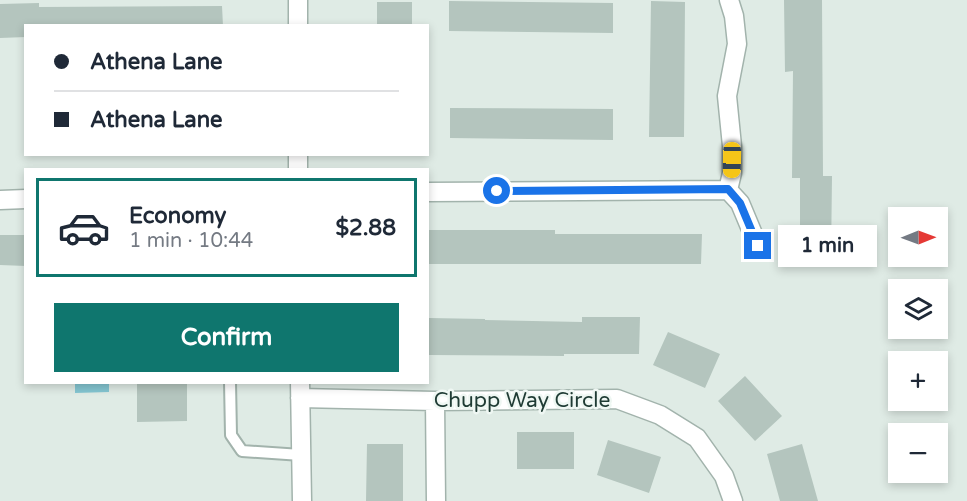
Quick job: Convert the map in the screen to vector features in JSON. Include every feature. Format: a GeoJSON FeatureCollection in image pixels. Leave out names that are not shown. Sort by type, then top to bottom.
{"type":"FeatureCollection","features":[{"type":"Feature","properties":{"kind":"street"},"geometry":{"type":"LineString","coordinates":[[298,0],[298,24]]}},
{"type":"Feature","properties":{"kind":"street"},"geometry":{"type":"LineString","coordinates":[[728,189],[732,173],[732,146],[727,96],[737,44],[734,16],[729,0]]}},
{"type":"Feature","properties":{"kind":"street"},"geometry":{"type":"LineString","coordinates":[[429,192],[728,189],[740,203],[758,246]]}},
{"type":"Feature","properties":{"kind":"street"},"geometry":{"type":"LineString","coordinates":[[0,200],[24,199]]}},
{"type":"Feature","properties":{"kind":"street"},"geometry":{"type":"LineString","coordinates":[[300,391],[302,501]]}},
{"type":"Feature","properties":{"kind":"street","name":"Chupp Way Circle"},"geometry":{"type":"LineString","coordinates":[[300,391],[435,400],[617,399],[660,415],[697,438],[724,476],[733,501]]}},
{"type":"Feature","properties":{"kind":"street"},"geometry":{"type":"LineString","coordinates":[[435,400],[436,501]]}},
{"type":"Feature","properties":{"kind":"lane"},"geometry":{"type":"LineString","coordinates":[[230,384],[231,435],[242,451],[301,455]]}},
{"type":"Feature","properties":{"kind":"water"},"geometry":{"type":"Polygon","coordinates":[[[75,384],[109,384],[109,392],[75,393],[75,384]]]}},
{"type":"Feature","properties":{"kind":"building"},"geometry":{"type":"Polygon","coordinates":[[[784,0],[822,0],[823,176],[832,176],[831,259],[800,259],[800,178],[792,178],[793,71],[785,72],[784,0]]]}},
{"type":"Feature","properties":{"kind":"building"},"geometry":{"type":"Polygon","coordinates":[[[449,1],[613,3],[613,33],[449,31],[449,1]]]}},
{"type":"Feature","properties":{"kind":"building"},"geometry":{"type":"Polygon","coordinates":[[[651,1],[685,2],[684,137],[649,137],[651,1]]]}},
{"type":"Feature","properties":{"kind":"building"},"geometry":{"type":"Polygon","coordinates":[[[377,2],[412,2],[412,24],[377,24],[377,2]]]}},
{"type":"Feature","properties":{"kind":"building"},"geometry":{"type":"Polygon","coordinates":[[[39,3],[39,7],[222,6],[223,24],[24,24],[24,37],[0,38],[0,4],[39,3]]]}},
{"type":"Feature","properties":{"kind":"building"},"geometry":{"type":"Polygon","coordinates":[[[450,108],[613,109],[613,140],[450,138],[450,108]]]}},
{"type":"Feature","properties":{"kind":"building"},"geometry":{"type":"Polygon","coordinates":[[[429,230],[555,230],[555,234],[702,234],[701,264],[429,264],[429,230]]]}},
{"type":"Feature","properties":{"kind":"building"},"geometry":{"type":"Polygon","coordinates":[[[0,235],[24,235],[24,266],[0,265],[0,235]]]}},
{"type":"Feature","properties":{"kind":"building"},"geometry":{"type":"Polygon","coordinates":[[[582,317],[640,317],[639,354],[429,355],[429,318],[582,322],[582,317]]]}},
{"type":"Feature","properties":{"kind":"building"},"geometry":{"type":"Polygon","coordinates":[[[668,332],[720,354],[705,388],[653,365],[668,332]]]}},
{"type":"Feature","properties":{"kind":"building"},"geometry":{"type":"Polygon","coordinates":[[[745,376],[782,416],[755,441],[718,401],[745,376]]]}},
{"type":"Feature","properties":{"kind":"building"},"geometry":{"type":"Polygon","coordinates":[[[137,384],[187,384],[187,421],[137,422],[137,384]]]}},
{"type":"Feature","properties":{"kind":"building"},"geometry":{"type":"Polygon","coordinates":[[[517,432],[574,432],[574,469],[517,469],[517,432]]]}},
{"type":"Feature","properties":{"kind":"building"},"geometry":{"type":"Polygon","coordinates":[[[608,440],[661,457],[649,493],[597,475],[608,440]]]}},
{"type":"Feature","properties":{"kind":"building"},"geometry":{"type":"Polygon","coordinates":[[[367,444],[403,444],[403,501],[366,501],[367,444]]]}},
{"type":"Feature","properties":{"kind":"building"},"geometry":{"type":"Polygon","coordinates":[[[802,444],[818,501],[780,501],[767,454],[802,444]]]}},
{"type":"Feature","properties":{"kind":"route"},"geometry":{"type":"LineString","coordinates":[[497,191],[728,189],[740,203],[758,246]]}}]}
